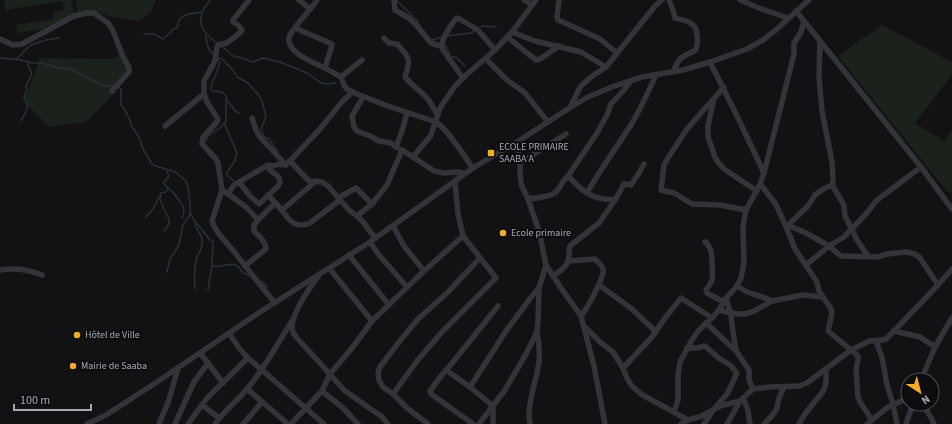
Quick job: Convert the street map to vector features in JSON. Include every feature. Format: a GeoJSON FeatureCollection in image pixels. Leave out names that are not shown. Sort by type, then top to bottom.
{"type":"FeatureCollection","features":[{"type":"Feature","properties":{"kind":"street"},"geometry":{"type":"LineString","coordinates":[[249,0],[233,20],[233,22],[241,28],[241,32],[227,43],[218,45],[215,62],[204,80],[204,94],[207,102],[218,119],[203,137],[202,144],[218,163],[222,190],[212,221],[213,224],[219,234],[275,303]]}},
{"type":"Feature","properties":{"kind":"street"},"geometry":{"type":"LineString","coordinates":[[299,0],[310,9]]}},
{"type":"Feature","properties":{"kind":"street"},"geometry":{"type":"LineString","coordinates":[[318,0],[289,37],[291,47],[298,55],[342,77],[344,85],[352,92],[436,122],[451,138],[473,168]]}},
{"type":"Feature","properties":{"kind":"street"},"geometry":{"type":"LineString","coordinates":[[394,0],[395,10],[409,18],[431,43],[441,46],[463,78]]}},
{"type":"Feature","properties":{"kind":"street"},"geometry":{"type":"LineString","coordinates":[[524,0],[532,5]]}},
{"type":"Feature","properties":{"kind":"street"},"geometry":{"type":"LineString","coordinates":[[413,157],[431,135],[436,122],[437,114],[455,86],[486,59],[512,32],[536,0]]}},
{"type":"Feature","properties":{"kind":"street"},"geometry":{"type":"LineString","coordinates":[[559,0],[557,17],[559,21],[603,41],[617,53]]}},
{"type":"Feature","properties":{"kind":"street"},"geometry":{"type":"LineString","coordinates":[[571,107],[578,89],[591,77],[606,67],[655,6],[662,0]]}},
{"type":"Feature","properties":{"kind":"street"},"geometry":{"type":"LineString","coordinates":[[669,0],[675,18],[691,23],[694,26],[697,42],[694,51],[680,59],[673,72]]}},
{"type":"Feature","properties":{"kind":"street"},"geometry":{"type":"LineString","coordinates":[[740,0],[788,18]]}},
{"type":"Feature","properties":{"kind":"street"},"geometry":{"type":"LineString","coordinates":[[87,424],[106,415],[372,240],[473,168],[588,97],[642,77],[673,72],[710,62],[747,49],[763,40],[809,0]]}},
{"type":"Feature","properties":{"kind":"street"},"geometry":{"type":"LineString","coordinates":[[796,11],[921,167],[952,209]]}},
{"type":"Feature","properties":{"kind":"street"},"geometry":{"type":"LineString","coordinates":[[0,40],[13,45],[22,44],[74,16],[94,13],[108,23],[129,68],[128,72],[112,91]]}},
{"type":"Feature","properties":{"kind":"street"},"geometry":{"type":"LineString","coordinates":[[441,46],[454,21],[458,18],[478,30],[495,50]]}},
{"type":"Feature","properties":{"kind":"street"},"geometry":{"type":"LineString","coordinates":[[674,412],[678,400],[679,365],[687,348],[699,330],[719,310],[737,286],[741,278],[744,263],[743,221],[746,210],[757,191],[764,173],[794,54],[795,41],[801,32],[804,21]]}},
{"type":"Feature","properties":{"kind":"street"},"geometry":{"type":"LineString","coordinates":[[295,28],[332,44],[325,68]]}},
{"type":"Feature","properties":{"kind":"street"},"geometry":{"type":"LineString","coordinates":[[512,32],[535,41],[583,53],[606,67]]}},
{"type":"Feature","properties":{"kind":"street"},"geometry":{"type":"LineString","coordinates":[[507,36],[536,60],[540,59],[559,46]]}},
{"type":"Feature","properties":{"kind":"street"},"geometry":{"type":"LineString","coordinates":[[384,38],[389,43],[397,44],[408,57],[409,62],[405,77],[427,98],[437,114]]}},
{"type":"Feature","properties":{"kind":"street"},"geometry":{"type":"LineString","coordinates":[[820,41],[819,76],[822,111],[832,162],[832,186],[843,203],[844,214],[859,243],[868,256]]}},
{"type":"Feature","properties":{"kind":"street"},"geometry":{"type":"LineString","coordinates":[[486,59],[507,80],[525,93],[548,122]]}},
{"type":"Feature","properties":{"kind":"street"},"geometry":{"type":"LineString","coordinates":[[342,77],[362,60]]}},
{"type":"Feature","properties":{"kind":"street"},"geometry":{"type":"LineString","coordinates":[[710,62],[724,87],[764,173]]}},
{"type":"Feature","properties":{"kind":"street"},"geometry":{"type":"LineString","coordinates":[[587,193],[630,125],[656,75]]}},
{"type":"Feature","properties":{"kind":"street"},"geometry":{"type":"LineString","coordinates":[[528,199],[555,193],[557,191],[597,133],[611,104],[631,81]]}},
{"type":"Feature","properties":{"kind":"street"},"geometry":{"type":"LineString","coordinates":[[724,87],[687,129],[668,158],[664,165],[661,190],[674,193],[692,204],[720,205],[746,210]]}},
{"type":"Feature","properties":{"kind":"street"},"geometry":{"type":"LineString","coordinates":[[286,165],[352,92]]}},
{"type":"Feature","properties":{"kind":"street"},"geometry":{"type":"LineString","coordinates":[[165,126],[204,94]]}},
{"type":"Feature","properties":{"kind":"street"},"geometry":{"type":"LineString","coordinates":[[715,96],[708,126],[708,136],[715,157],[724,169],[757,191]]}},
{"type":"Feature","properties":{"kind":"street"},"geometry":{"type":"LineString","coordinates":[[363,97],[352,116],[354,127],[357,131],[379,141],[396,146],[434,171],[444,173],[466,173]]}},
{"type":"Feature","properties":{"kind":"street"},"geometry":{"type":"LineString","coordinates":[[396,146],[407,112]]}},
{"type":"Feature","properties":{"kind":"street"},"geometry":{"type":"LineString","coordinates":[[252,118],[260,137],[286,165]]}},
{"type":"Feature","properties":{"kind":"street"},"geometry":{"type":"LineString","coordinates":[[520,163],[566,134]]}},
{"type":"Feature","properties":{"kind":"street"},"geometry":{"type":"LineString","coordinates":[[517,142],[521,184],[539,231],[546,265],[582,316],[594,366],[605,424]]}},
{"type":"Feature","properties":{"kind":"street"},"geometry":{"type":"LineString","coordinates":[[357,216],[372,204],[390,181],[402,150]]}},
{"type":"Feature","properties":{"kind":"street"},"geometry":{"type":"LineString","coordinates":[[290,161],[309,181],[322,182],[328,186],[350,211],[364,223],[379,255],[407,287]]}},
{"type":"Feature","properties":{"kind":"street"},"geometry":{"type":"LineString","coordinates":[[228,194],[234,185],[267,166],[279,164],[286,165]]}},
{"type":"Feature","properties":{"kind":"street"},"geometry":{"type":"LineString","coordinates":[[553,276],[569,261],[570,246],[598,223],[615,200],[624,184],[631,185],[644,164]]}},
{"type":"Feature","properties":{"kind":"street"},"geometry":{"type":"LineString","coordinates":[[239,182],[250,196],[260,203],[278,186],[280,182],[279,177],[267,166]]}},
{"type":"Feature","properties":{"kind":"street"},"geometry":{"type":"LineString","coordinates":[[806,265],[829,246],[844,237],[877,200],[921,167]]}},
{"type":"Feature","properties":{"kind":"street"},"geometry":{"type":"LineString","coordinates":[[568,176],[587,193],[600,198],[615,200]]}},
{"type":"Feature","properties":{"kind":"street"},"geometry":{"type":"LineString","coordinates":[[282,210],[316,181]]}},
{"type":"Feature","properties":{"kind":"street"},"geometry":{"type":"LineString","coordinates":[[393,394],[417,361],[441,333],[496,278],[463,236],[458,214],[455,182]]}},
{"type":"Feature","properties":{"kind":"street"},"geometry":{"type":"LineString","coordinates":[[760,184],[775,203],[786,225],[795,250],[817,282],[822,297],[832,311],[828,331],[851,350],[858,358],[856,372],[859,400],[872,420]]}},
{"type":"Feature","properties":{"kind":"street"},"geometry":{"type":"LineString","coordinates":[[786,225],[807,207],[815,195],[832,186]]}},
{"type":"Feature","properties":{"kind":"street"},"geometry":{"type":"LineString","coordinates":[[268,195],[291,222],[301,224],[306,224],[318,217],[339,199],[356,188],[372,204]]}},
{"type":"Feature","properties":{"kind":"street"},"geometry":{"type":"LineString","coordinates":[[222,190],[246,207],[258,220]]}},
{"type":"Feature","properties":{"kind":"street"},"geometry":{"type":"LineString","coordinates":[[245,266],[266,249],[266,246],[254,231],[254,225],[275,203]]}},
{"type":"Feature","properties":{"kind":"street"},"geometry":{"type":"LineString","coordinates":[[786,225],[806,233],[829,246],[841,256],[878,257],[887,254],[906,252],[915,254],[920,258],[938,285]]}},
{"type":"Feature","properties":{"kind":"street"},"geometry":{"type":"LineString","coordinates":[[393,226],[404,246],[424,271]]}},
{"type":"Feature","properties":{"kind":"street"},"geometry":{"type":"LineString","coordinates":[[291,424],[322,391],[330,374],[372,321],[463,236]]}},
{"type":"Feature","properties":{"kind":"street"},"geometry":{"type":"LineString","coordinates":[[705,242],[712,253],[713,276],[712,281],[706,291],[707,293],[725,300],[731,314],[736,351]]}},
{"type":"Feature","properties":{"kind":"street"},"geometry":{"type":"LineString","coordinates":[[349,255],[389,305]]}},
{"type":"Feature","properties":{"kind":"street"},"geometry":{"type":"LineString","coordinates":[[428,424],[383,387],[379,380],[378,372],[380,367],[418,319],[447,293],[480,258]]}},
{"type":"Feature","properties":{"kind":"street"},"geometry":{"type":"LineString","coordinates":[[569,261],[593,258],[596,259],[603,270],[599,285],[582,316]]}},
{"type":"Feature","properties":{"kind":"street"},"geometry":{"type":"LineString","coordinates":[[530,424],[529,410],[538,370],[540,352],[537,332],[539,288],[546,265]]}},
{"type":"Feature","properties":{"kind":"street"},"geometry":{"type":"LineString","coordinates":[[329,268],[372,321]]}},
{"type":"Feature","properties":{"kind":"street"},"geometry":{"type":"LineString","coordinates":[[727,424],[742,400],[753,389],[803,385],[851,350],[869,341],[882,340],[886,338],[952,269]]}},
{"type":"Feature","properties":{"kind":"street"},"geometry":{"type":"LineString","coordinates":[[0,270],[27,270],[42,275]]}},
{"type":"Feature","properties":{"kind":"street"},"geometry":{"type":"LineString","coordinates":[[215,424],[262,370],[293,319],[309,288],[321,273]]}},
{"type":"Feature","properties":{"kind":"street"},"geometry":{"type":"LineString","coordinates":[[599,285],[632,309],[656,332]]}},
{"type":"Feature","properties":{"kind":"street"},"geometry":{"type":"LineString","coordinates":[[737,286],[747,292],[772,301]]}},
{"type":"Feature","properties":{"kind":"street"},"geometry":{"type":"LineString","coordinates":[[470,387],[506,331],[539,288]]}},
{"type":"Feature","properties":{"kind":"street"},"geometry":{"type":"LineString","coordinates":[[719,310],[731,314],[747,314],[772,301],[803,295],[822,297]]}},
{"type":"Feature","properties":{"kind":"street"},"geometry":{"type":"LineString","coordinates":[[623,368],[656,332],[681,298],[712,318]]}},
{"type":"Feature","properties":{"kind":"street"},"geometry":{"type":"LineString","coordinates":[[473,424],[430,391],[498,306]]}},
{"type":"Feature","properties":{"kind":"street"},"geometry":{"type":"LineString","coordinates":[[924,372],[935,347],[952,318]]}},
{"type":"Feature","properties":{"kind":"street"},"geometry":{"type":"LineString","coordinates":[[293,319],[292,328],[294,335],[344,390],[380,416],[388,424]]}},
{"type":"Feature","properties":{"kind":"street"},"geometry":{"type":"LineString","coordinates":[[706,323],[736,351],[748,367],[753,389]]}},
{"type":"Feature","properties":{"kind":"street"},"geometry":{"type":"LineString","coordinates":[[584,327],[612,352],[623,368],[626,378],[641,394],[688,420]]}},
{"type":"Feature","properties":{"kind":"street"},"geometry":{"type":"LineString","coordinates":[[894,331],[920,337],[935,347]]}},
{"type":"Feature","properties":{"kind":"street"},"geometry":{"type":"LineString","coordinates":[[479,424],[508,384],[537,332]]}},
{"type":"Feature","properties":{"kind":"street"},"geometry":{"type":"LineString","coordinates":[[229,333],[248,358],[324,424]]}},
{"type":"Feature","properties":{"kind":"street"},"geometry":{"type":"LineString","coordinates":[[876,341],[882,357],[887,385],[897,424]]}},
{"type":"Feature","properties":{"kind":"street"},"geometry":{"type":"LineString","coordinates":[[687,348],[704,346],[730,365],[737,373],[724,398],[714,409],[704,424]]}},
{"type":"Feature","properties":{"kind":"street"},"geometry":{"type":"LineString","coordinates":[[200,353],[224,382]]}},
{"type":"Feature","properties":{"kind":"street"},"geometry":{"type":"LineString","coordinates":[[188,424],[207,398],[248,358]]}},
{"type":"Feature","properties":{"kind":"street"},"geometry":{"type":"LineString","coordinates":[[175,424],[194,382],[208,363]]}},
{"type":"Feature","properties":{"kind":"street"},"geometry":{"type":"LineString","coordinates":[[159,424],[169,400],[178,368]]}},
{"type":"Feature","properties":{"kind":"street"},"geometry":{"type":"LineString","coordinates":[[799,424],[804,414],[824,390],[826,382],[826,369]]}},
{"type":"Feature","properties":{"kind":"street"},"geometry":{"type":"LineString","coordinates":[[446,370],[493,406]]}},
{"type":"Feature","properties":{"kind":"street"},"geometry":{"type":"LineString","coordinates":[[764,424],[777,408],[784,386]]}},
{"type":"Feature","properties":{"kind":"street"},"geometry":{"type":"LineString","coordinates":[[247,389],[284,423]]}},
{"type":"Feature","properties":{"kind":"street"},"geometry":{"type":"LineString","coordinates":[[322,391],[343,408],[358,424]]}},
{"type":"Feature","properties":{"kind":"street"},"geometry":{"type":"LineString","coordinates":[[681,424],[688,420],[702,416],[725,404],[742,400]]}},
{"type":"Feature","properties":{"kind":"street"},"geometry":{"type":"LineString","coordinates":[[742,400],[748,410],[750,424]]}},
{"type":"Feature","properties":{"kind":"street"},"geometry":{"type":"LineString","coordinates":[[867,424],[893,404],[900,401]]}},
{"type":"Feature","properties":{"kind":"street"},"geometry":{"type":"LineString","coordinates":[[243,424],[262,402]]}},
{"type":"Feature","properties":{"kind":"street"},"geometry":{"type":"LineString","coordinates":[[202,405],[219,418]]}},
{"type":"Feature","properties":{"kind":"street"},"geometry":{"type":"LineString","coordinates":[[493,406],[493,424]]}},
{"type":"Feature","properties":{"kind":"street"},"geometry":{"type":"LineString","coordinates":[[906,424],[910,412]]}},
{"type":"Feature","properties":{"kind":"street"},"geometry":{"type":"LineString","coordinates":[[928,412],[934,424]]}},
{"type":"Feature","properties":{"kind":"shaded area"},"geometry":{"type":"Polygon","coordinates":[[[4,0],[71,0],[75,16],[50,28],[17,33],[16,25],[54,19],[53,12],[64,10],[62,1],[6,10],[4,0]]]}},
{"type":"Feature","properties":{"kind":"shaded area"},"geometry":{"type":"Polygon","coordinates":[[[76,0],[156,0],[151,12],[139,21],[112,17],[96,12],[78,14],[76,0]]]}},
{"type":"Feature","properties":{"kind":"shaded area"},"geometry":{"type":"Polygon","coordinates":[[[882,25],[952,62],[952,75],[915,123],[944,141],[952,130],[952,194],[946,190],[838,56],[882,25]]]}},
{"type":"Feature","properties":{"kind":"shaded area"},"geometry":{"type":"Polygon","coordinates":[[[122,54],[131,70],[114,89],[117,91],[86,122],[49,127],[24,102],[40,58],[111,59],[122,54]]]}},
{"type":"Feature","properties":{"kind":"waterway"},"geometry":{"type":"LineString","coordinates":[[210,0],[201,16],[201,25],[209,37],[217,43]]}},
{"type":"Feature","properties":{"kind":"waterway"},"geometry":{"type":"LineString","coordinates":[[396,0],[417,20],[419,25]]}},
{"type":"Feature","properties":{"kind":"waterway"},"geometry":{"type":"LineString","coordinates":[[144,34],[154,34],[163,39],[173,29],[177,28],[182,17],[202,12]]}},
{"type":"Feature","properties":{"kind":"waterway"},"geometry":{"type":"LineString","coordinates":[[479,28],[482,26],[496,27]]}},
{"type":"Feature","properties":{"kind":"waterway"},"geometry":{"type":"LineString","coordinates":[[446,36],[471,33],[476,30]]}},
{"type":"Feature","properties":{"kind":"waterway"},"geometry":{"type":"LineString","coordinates":[[206,35],[206,41],[210,51],[214,55]]}},
{"type":"Feature","properties":{"kind":"waterway"},"geometry":{"type":"LineString","coordinates":[[432,40],[443,37]]}},
{"type":"Feature","properties":{"kind":"waterway"},"geometry":{"type":"LineString","coordinates":[[16,59],[31,45],[46,40],[59,38]]}},
{"type":"Feature","properties":{"kind":"waterway"},"geometry":{"type":"LineString","coordinates":[[444,45],[446,46],[450,56],[457,58],[465,66]]}},
{"type":"Feature","properties":{"kind":"waterway"},"geometry":{"type":"LineString","coordinates":[[222,46],[233,56],[253,62],[263,58],[280,62],[307,73],[321,83],[336,83]]}},
{"type":"Feature","properties":{"kind":"waterway"},"geometry":{"type":"LineString","coordinates":[[0,58],[42,63],[60,68],[71,69],[103,86],[114,86]]}},
{"type":"Feature","properties":{"kind":"waterway"},"geometry":{"type":"LineString","coordinates":[[217,59],[221,58],[233,70],[237,77],[248,83],[258,94],[262,101],[266,117],[261,129],[264,137],[269,139],[278,152]]}},
{"type":"Feature","properties":{"kind":"waterway"},"geometry":{"type":"LineString","coordinates":[[218,59],[220,63],[211,89],[213,91],[222,92],[226,96],[225,125],[237,153],[235,161],[227,172],[227,175],[235,182]]}},
{"type":"Feature","properties":{"kind":"waterway"},"geometry":{"type":"LineString","coordinates":[[21,121],[26,112],[27,106],[24,98],[27,89],[26,86],[32,74],[27,63]]}},
{"type":"Feature","properties":{"kind":"waterway"},"geometry":{"type":"LineString","coordinates":[[117,87],[121,89],[121,105],[125,110],[131,125],[139,137],[143,149],[152,164],[175,172],[186,181],[188,188],[190,215],[183,225],[179,245],[170,259],[167,272]]}},
{"type":"Feature","properties":{"kind":"waterway"},"geometry":{"type":"LineString","coordinates":[[227,100],[236,112],[239,113]]}},
{"type":"Feature","properties":{"kind":"waterway"},"geometry":{"type":"LineString","coordinates":[[206,141],[208,136],[220,128],[225,122]]}},
{"type":"Feature","properties":{"kind":"waterway"},"geometry":{"type":"LineString","coordinates":[[164,231],[169,224],[169,219],[160,200],[161,193],[166,192],[168,188],[164,184],[169,176],[167,171]]}},
{"type":"Feature","properties":{"kind":"waterway"},"geometry":{"type":"LineString","coordinates":[[168,188],[181,202],[184,208],[182,218]]}},
{"type":"Feature","properties":{"kind":"waterway"},"geometry":{"type":"LineString","coordinates":[[146,217],[153,209],[160,195]]}},
{"type":"Feature","properties":{"kind":"waterway"},"geometry":{"type":"LineString","coordinates":[[190,212],[194,220],[210,240],[213,241],[212,266],[233,264],[236,265],[243,273],[250,276]]}},
{"type":"Feature","properties":{"kind":"waterway"},"geometry":{"type":"LineString","coordinates":[[195,223],[202,239],[202,247],[195,265],[195,289]]}},
{"type":"Feature","properties":{"kind":"waterway"},"geometry":{"type":"LineString","coordinates":[[208,290],[212,266]]}},
{"type":"Feature","properties":{"kind":"waterway"},"geometry":{"type":"LineString","coordinates":[[261,282],[267,287]]}},
{"type":"Feature","properties":{"kind":"place","name":"ECOLE PRIMAIRE SAABA A"},"geometry":{"type":"Point","coordinates":[491,153]}},
{"type":"Feature","properties":{"kind":"place","name":"Ecole primaire"},"geometry":{"type":"Point","coordinates":[503,233]}},
{"type":"Feature","properties":{"kind":"place","name":"Hôtel de Ville"},"geometry":{"type":"Point","coordinates":[77,335]}},
{"type":"Feature","properties":{"kind":"place","name":"Mairie de Saaba"},"geometry":{"type":"Point","coordinates":[73,366]}}]}
